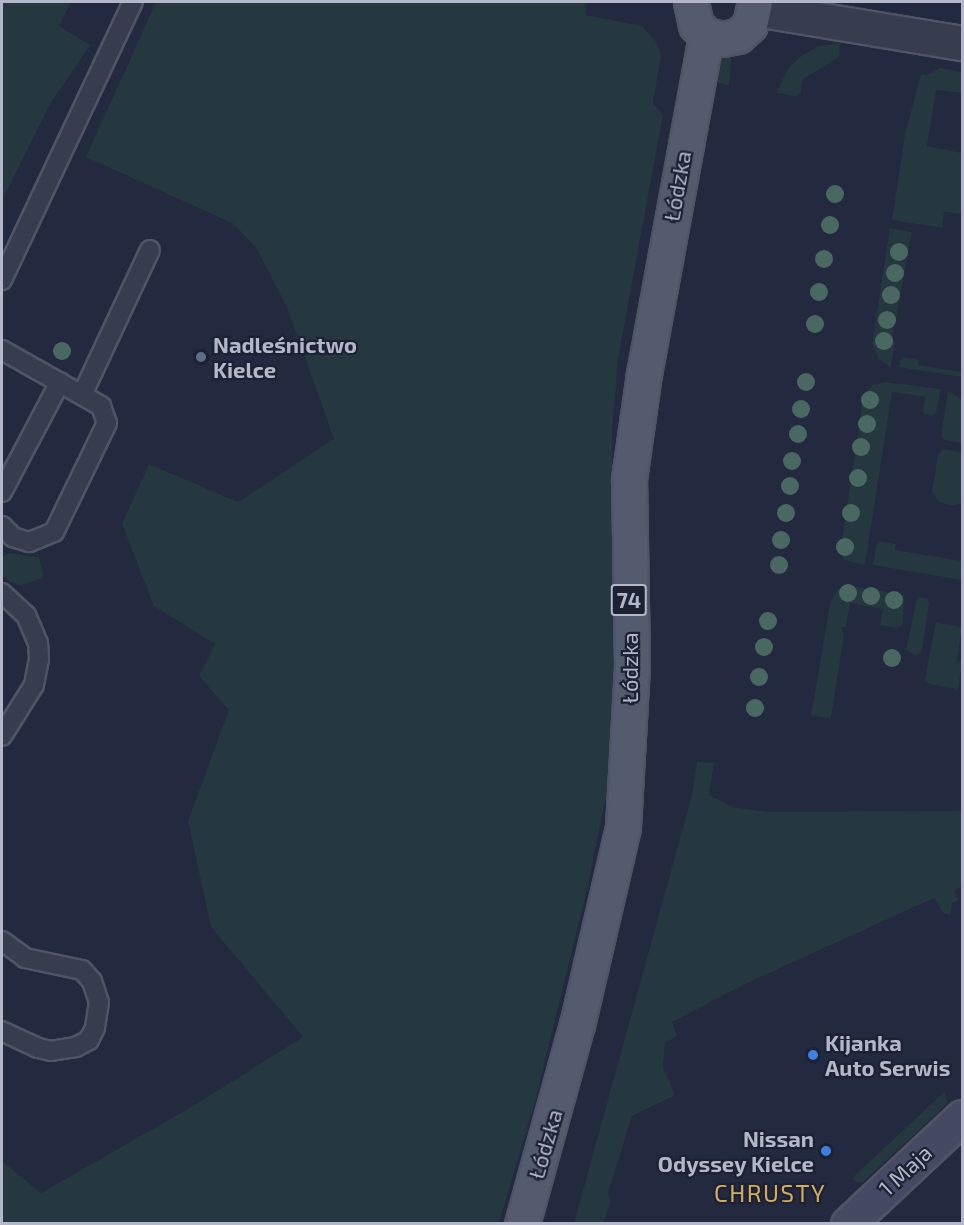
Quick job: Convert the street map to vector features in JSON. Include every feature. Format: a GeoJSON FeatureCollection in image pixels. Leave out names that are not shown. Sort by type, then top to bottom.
{"type":"FeatureCollection","features":[{"type":"Feature","properties":{"kind":"main road"},"geometry":{"type":"LineString","coordinates":[[691,2],[696,25],[706,35],[722,39],[738,36],[750,25],[755,5]]}},
{"type":"Feature","properties":{"kind":"main road","name":"Łódzka"},"geometry":{"type":"LineString","coordinates":[[522,1224],[577,1025],[623,827],[632,666],[629,479],[648,351],[706,35]]}},
{"type":"Feature","properties":{"kind":"street"},"geometry":{"type":"LineString","coordinates":[[755,5],[963,43]]}},
{"type":"Feature","properties":{"kind":"street","name":"1 Maja"},"geometry":{"type":"LineString","coordinates":[[848,1224],[963,1117]]}},
{"type":"Feature","properties":{"kind":"lane"},"geometry":{"type":"LineString","coordinates":[[2,280],[133,2]]}},
{"type":"Feature","properties":{"kind":"lane"},"geometry":{"type":"LineString","coordinates":[[82,395],[150,250]]}},
{"type":"Feature","properties":{"kind":"lane"},"geometry":{"type":"LineString","coordinates":[[2,351],[101,406],[106,429],[54,532],[29,542],[13,537],[2,526]]}},
{"type":"Feature","properties":{"kind":"lane"},"geometry":{"type":"LineString","coordinates":[[2,492],[60,382]]}},
{"type":"Feature","properties":{"kind":"lane"},"geometry":{"type":"LineString","coordinates":[[2,593],[30,621],[39,659],[34,685],[2,736]]}},
{"type":"Feature","properties":{"kind":"lane"},"geometry":{"type":"LineString","coordinates":[[2,941],[25,957],[81,970],[92,981],[99,1002],[92,1034],[76,1047],[58,1051],[38,1048],[2,1031]]}},
{"type":"Feature","properties":{"kind":"shaded area"},"geometry":{"type":"Polygon","coordinates":[[[2,2],[71,2],[59,26],[90,45],[50,104],[2,201],[2,2]]]}},
{"type":"Feature","properties":{"kind":"shaded area"},"geometry":{"type":"Polygon","coordinates":[[[156,2],[587,2],[585,15],[642,26],[657,43],[661,56],[653,103],[663,115],[618,359],[612,433],[618,683],[615,752],[588,885],[536,1098],[499,1223],[2,1223],[2,1161],[41,1193],[193,1106],[303,1037],[211,927],[188,821],[229,710],[199,676],[215,644],[154,606],[122,524],[149,464],[238,502],[334,439],[287,307],[256,248],[234,224],[86,157],[156,2]]]}},
{"type":"Feature","properties":{"kind":"shaded area"},"geometry":{"type":"Polygon","coordinates":[[[840,43],[839,57],[803,79],[801,93],[795,96],[776,93],[788,69],[800,57],[818,46],[840,43]]]}},
{"type":"Feature","properties":{"kind":"shaded area"},"geometry":{"type":"Polygon","coordinates":[[[732,48],[729,85],[707,81],[712,54],[732,48]]]}},
{"type":"Feature","properties":{"kind":"shaded area"},"geometry":{"type":"Polygon","coordinates":[[[940,68],[962,72],[962,93],[936,90],[927,146],[962,153],[962,214],[944,212],[942,228],[892,220],[905,134],[921,74],[928,75],[940,68]]]}},
{"type":"Feature","properties":{"kind":"shaded area"},"geometry":{"type":"Polygon","coordinates":[[[890,228],[912,232],[892,341],[895,342],[891,367],[879,360],[872,344],[890,228]]]}},
{"type":"Feature","properties":{"kind":"shaded area"},"geometry":{"type":"Polygon","coordinates":[[[901,357],[918,360],[918,365],[962,372],[962,377],[899,367],[901,357]]]}},
{"type":"Feature","properties":{"kind":"shaded area"},"geometry":{"type":"Polygon","coordinates":[[[885,382],[941,389],[936,413],[932,416],[923,413],[925,397],[892,392],[865,565],[844,560],[840,554],[864,393],[873,385],[885,382]]]}},
{"type":"Feature","properties":{"kind":"shaded area"},"geometry":{"type":"Polygon","coordinates":[[[948,391],[962,399],[962,443],[944,440],[941,436],[948,391]]]}},
{"type":"Feature","properties":{"kind":"shaded area"},"geometry":{"type":"Polygon","coordinates":[[[943,449],[962,452],[962,503],[954,506],[940,503],[932,492],[938,455],[943,449]]]}},
{"type":"Feature","properties":{"kind":"shaded area"},"geometry":{"type":"Polygon","coordinates":[[[877,541],[896,544],[895,550],[962,561],[962,580],[873,565],[877,541]]]}},
{"type":"Feature","properties":{"kind":"shaded area"},"geometry":{"type":"Polygon","coordinates":[[[9,553],[39,557],[44,578],[22,585],[11,582],[2,575],[2,557],[9,553]]]}},
{"type":"Feature","properties":{"kind":"shaded area"},"geometry":{"type":"Polygon","coordinates":[[[848,585],[904,595],[903,624],[898,628],[880,625],[883,609],[850,603],[846,627],[841,627],[844,635],[831,718],[811,716],[830,603],[837,590],[848,585]]]}},
{"type":"Feature","properties":{"kind":"shaded area"},"geometry":{"type":"Polygon","coordinates":[[[917,597],[927,598],[929,603],[922,651],[916,656],[906,650],[917,597]]]}},
{"type":"Feature","properties":{"kind":"shaded area"},"geometry":{"type":"Polygon","coordinates":[[[940,600],[936,623],[962,627],[957,661],[962,662],[958,689],[929,684],[925,679],[940,600]]]}},
{"type":"Feature","properties":{"kind":"shaded area"},"geometry":{"type":"Polygon","coordinates":[[[697,762],[714,763],[709,795],[732,807],[768,812],[962,811],[962,886],[954,891],[959,900],[952,903],[951,915],[944,914],[934,898],[747,983],[672,1022],[677,1036],[665,1043],[663,1067],[675,1095],[632,1116],[608,1193],[611,1201],[603,1223],[574,1223],[692,795],[697,762]]]}},
{"type":"Feature","properties":{"kind":"shaded area"},"geometry":{"type":"Polygon","coordinates":[[[944,1092],[948,1103],[862,1183],[852,1178],[944,1092]]]}},
{"type":"Feature","properties":{"kind":"place","name":"Nadleśnictwo Kielce"},"geometry":{"type":"Point","coordinates":[201,357]}},
{"type":"Feature","properties":{"kind":"place","name":"Kijanka Auto Serwis"},"geometry":{"type":"Point","coordinates":[813,1055]}},
{"type":"Feature","properties":{"kind":"place","name":"Nissan Odyssey Kielce"},"geometry":{"type":"Point","coordinates":[826,1151]}},
{"type":"Feature","properties":{"kind":"district","name":"CHRUSTY"},"geometry":{"type":"Point","coordinates":[770,1193]}}]}
